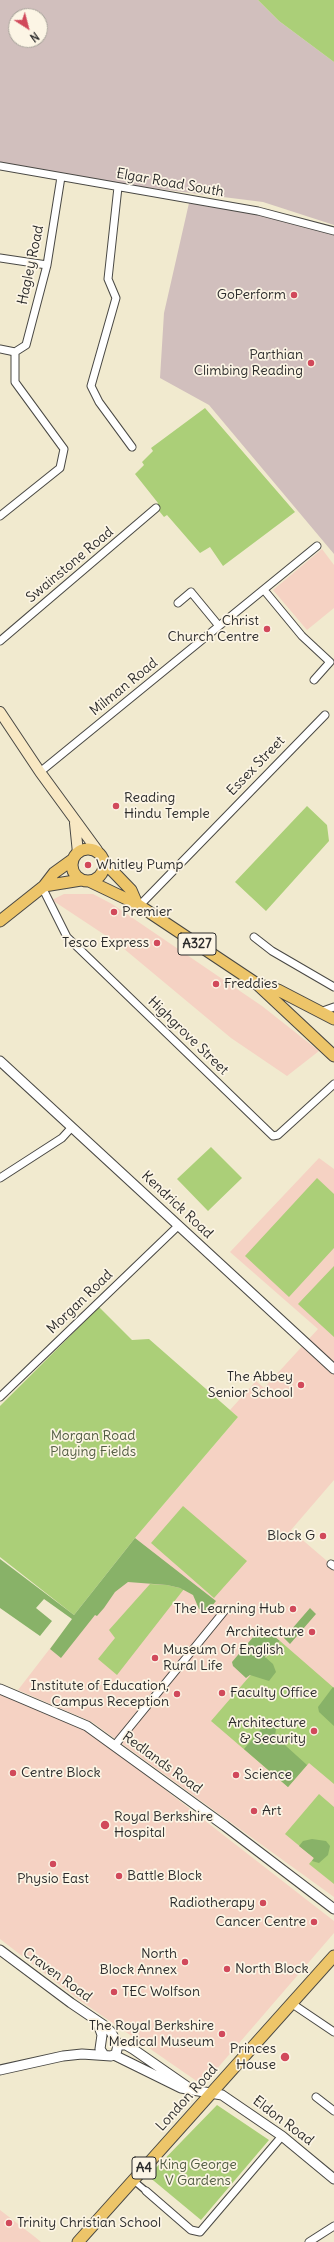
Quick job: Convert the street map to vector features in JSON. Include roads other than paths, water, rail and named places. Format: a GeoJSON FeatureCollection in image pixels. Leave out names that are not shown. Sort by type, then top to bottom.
{"type":"FeatureCollection","features":[{"type":"Feature","properties":{"kind":"main road"},"geometry":{"type":"LineString","coordinates":[[2,719],[74,820],[102,856],[105,863],[104,870],[97,878],[85,881],[43,886]]}},
{"type":"Feature","properties":{"kind":"main road"},"geometry":{"type":"LineString","coordinates":[[74,820],[75,857],[71,866],[74,874],[85,881]]}},
{"type":"Feature","properties":{"kind":"main road"},"geometry":{"type":"LineString","coordinates":[[0,921],[43,886],[54,873],[75,857],[97,850]]}},
{"type":"Feature","properties":{"kind":"main road","name":"A327"},"geometry":{"type":"LineString","coordinates":[[105,863],[130,890],[139,904]]}},
{"type":"Feature","properties":{"kind":"main road","name":"A327"},"geometry":{"type":"LineString","coordinates":[[85,881],[139,904],[257,984],[334,1056]]}},
{"type":"Feature","properties":{"kind":"main road","name":"A327"},"geometry":{"type":"LineString","coordinates":[[257,984],[278,990],[334,1019]]}},
{"type":"Feature","properties":{"kind":"main road","name":"London Road"},"geometry":{"type":"LineString","coordinates":[[78,2242],[290,2003],[334,1958]]}},
{"type":"Feature","properties":{"kind":"street","name":"Elgar Road South"},"geometry":{"type":"LineString","coordinates":[[0,166],[258,212],[334,232]]}},
{"type":"Feature","properties":{"kind":"street","name":"Hagley Road"},"geometry":{"type":"LineString","coordinates":[[15,352],[26,345],[47,265],[61,177]]}},
{"type":"Feature","properties":{"kind":"street"},"geometry":{"type":"LineString","coordinates":[[118,187],[108,279],[116,298],[91,386],[99,402],[132,447]]}},
{"type":"Feature","properties":{"kind":"street"},"geometry":{"type":"LineString","coordinates":[[0,258],[47,265]]}},
{"type":"Feature","properties":{"kind":"street"},"geometry":{"type":"LineString","coordinates":[[0,349],[15,352],[15,382],[64,448],[60,468],[0,516]]}},
{"type":"Feature","properties":{"kind":"street","name":"Swainstone Road"},"geometry":{"type":"LineString","coordinates":[[0,641],[156,508]]}},
{"type":"Feature","properties":{"kind":"street","name":"Milman Road"},"geometry":{"type":"LineString","coordinates":[[40,772],[317,546]]}},
{"type":"Feature","properties":{"kind":"street"},"geometry":{"type":"LineString","coordinates":[[264,590],[302,636],[332,660],[314,680]]}},
{"type":"Feature","properties":{"kind":"street"},"geometry":{"type":"LineString","coordinates":[[178,603],[191,592],[219,626]]}},
{"type":"Feature","properties":{"kind":"street","name":"Essex Street"},"geometry":{"type":"LineString","coordinates":[[139,904],[325,715]]}},
{"type":"Feature","properties":{"kind":"street","name":"Highgrove Street"},"geometry":{"type":"LineString","coordinates":[[43,886],[67,937],[273,1136],[278,1135],[334,1084]]}},
{"type":"Feature","properties":{"kind":"street"},"geometry":{"type":"LineString","coordinates":[[254,937],[272,951],[334,987]]}},
{"type":"Feature","properties":{"kind":"street"},"geometry":{"type":"LineString","coordinates":[[318,1012],[334,1007]]}},
{"type":"Feature","properties":{"kind":"street","name":"Kendrick Road"},"geometry":{"type":"LineString","coordinates":[[0,1061],[334,1370]]}},
{"type":"Feature","properties":{"kind":"street"},"geometry":{"type":"LineString","coordinates":[[0,1178],[62,1138],[72,1128]]}},
{"type":"Feature","properties":{"kind":"street","name":"Morgan Road"},"geometry":{"type":"LineString","coordinates":[[0,1397],[178,1226]]}},
{"type":"Feature","properties":{"kind":"street"},"geometry":{"type":"LineString","coordinates":[[114,1745],[226,1609]]}},
{"type":"Feature","properties":{"kind":"street","name":"Redlands Road"},"geometry":{"type":"LineString","coordinates":[[0,1689],[87,1726],[226,1826],[334,1909]]}},
{"type":"Feature","properties":{"kind":"street","name":"Craven Road"},"geometry":{"type":"LineString","coordinates":[[0,1950],[111,2032],[116,2043]]}},
{"type":"Feature","properties":{"kind":"street"},"geometry":{"type":"LineString","coordinates":[[290,2003],[334,2032]]}},
{"type":"Feature","properties":{"kind":"street","name":"Craven Road"},"geometry":{"type":"LineString","coordinates":[[97,2021],[102,2047]]}},
{"type":"Feature","properties":{"kind":"street"},"geometry":{"type":"LineString","coordinates":[[0,2070],[82,2054],[102,2047],[109,2038],[116,2043],[126,2045],[133,2049],[188,2086],[193,2091]]}},
{"type":"Feature","properties":{"kind":"street"},"geometry":{"type":"LineString","coordinates":[[114,2055],[118,2050],[116,2043]]}},
{"type":"Feature","properties":{"kind":"street"},"geometry":{"type":"LineString","coordinates":[[102,2047],[114,2055],[180,2088],[211,2093]]}},
{"type":"Feature","properties":{"kind":"street","name":"Eldon Road"},"geometry":{"type":"LineString","coordinates":[[211,2093],[222,2095],[282,2136],[334,2179]]}},
{"type":"Feature","properties":{"kind":"street"},"geometry":{"type":"LineString","coordinates":[[316,2097],[334,2111]]}},
{"type":"Feature","properties":{"kind":"street"},"geometry":{"type":"LineString","coordinates":[[133,2180],[191,2230],[200,2232],[282,2136]]}},
{"type":"Feature","properties":{"kind":"street"},"geometry":{"type":"LineString","coordinates":[[308,2242],[334,2226]]}},
{"type":"Feature","properties":{"kind":"place","name":"GoPerform"},"geometry":{"type":"Point","coordinates":[294,295]}},
{"type":"Feature","properties":{"kind":"place","name":"Parthian Climbing Reading"},"geometry":{"type":"Point","coordinates":[311,363]}},
{"type":"Feature","properties":{"kind":"place","name":"Christ Church Centre"},"geometry":{"type":"Point","coordinates":[267,629]}},
{"type":"Feature","properties":{"kind":"place","name":"Reading Hindu Temple"},"geometry":{"type":"Point","coordinates":[116,806]}},
{"type":"Feature","properties":{"kind":"place","name":"Whitley Pump"},"geometry":{"type":"Point","coordinates":[88,865]}},
{"type":"Feature","properties":{"kind":"place","name":"Premier"},"geometry":{"type":"Point","coordinates":[114,912]}},
{"type":"Feature","properties":{"kind":"place","name":"Tesco Express"},"geometry":{"type":"Point","coordinates":[157,943]}},
{"type":"Feature","properties":{"kind":"place","name":"Freddies"},"geometry":{"type":"Point","coordinates":[216,984]}},
{"type":"Feature","properties":{"kind":"place","name":"The Abbey Senior School"},"geometry":{"type":"Point","coordinates":[301,1385]}},
{"type":"Feature","properties":{"kind":"place","name":"Block G"},"geometry":{"type":"Point","coordinates":[323,1536]}},
{"type":"Feature","properties":{"kind":"place","name":"The Learning Hub"},"geometry":{"type":"Point","coordinates":[293,1609]}},
{"type":"Feature","properties":{"kind":"place","name":"Architecture"},"geometry":{"type":"Point","coordinates":[312,1632]}},
{"type":"Feature","properties":{"kind":"place","name":"Museum Of English Rural Life"},"geometry":{"type":"Point","coordinates":[155,1658]}},
{"type":"Feature","properties":{"kind":"place","name":"Faculty Office"},"geometry":{"type":"Point","coordinates":[222,1693]}},
{"type":"Feature","properties":{"kind":"place","name":"Institute of Education, Campus Reception"},"geometry":{"type":"Point","coordinates":[177,1694]}},
{"type":"Feature","properties":{"kind":"place","name":"Architecture & Security"},"geometry":{"type":"Point","coordinates":[314,1731]}},
{"type":"Feature","properties":{"kind":"place","name":"Centre Block"},"geometry":{"type":"Point","coordinates":[13,1773]}},
{"type":"Feature","properties":{"kind":"place","name":"Science"},"geometry":{"type":"Point","coordinates":[236,1775]}},
{"type":"Feature","properties":{"kind":"place","name":"Art"},"geometry":{"type":"Point","coordinates":[254,1811]}},
{"type":"Feature","properties":{"kind":"place","name":"Royal Berkshire Hospital"},"geometry":{"type":"Point","coordinates":[105,1825]}},
{"type":"Feature","properties":{"kind":"place","name":"Physio East"},"geometry":{"type":"Point","coordinates":[53,1864]}},
{"type":"Feature","properties":{"kind":"place","name":"Battle Block"},"geometry":{"type":"Point","coordinates":[119,1876]}},
{"type":"Feature","properties":{"kind":"place","name":"Radiotherapy"},"geometry":{"type":"Point","coordinates":[263,1903]}},
{"type":"Feature","properties":{"kind":"place","name":"Cancer Centre"},"geometry":{"type":"Point","coordinates":[314,1922]}},
{"type":"Feature","properties":{"kind":"place","name":"North Block Annex"},"geometry":{"type":"Point","coordinates":[185,1962]}},
{"type":"Feature","properties":{"kind":"place","name":"North Block"},"geometry":{"type":"Point","coordinates":[227,1969]}},
{"type":"Feature","properties":{"kind":"place","name":"TEC Wolfson"},"geometry":{"type":"Point","coordinates":[114,1992]}},
{"type":"Feature","properties":{"kind":"place","name":"The Royal Berkshire Medical Museum"},"geometry":{"type":"Point","coordinates":[222,2034]}},
{"type":"Feature","properties":{"kind":"place","name":"Princes House"},"geometry":{"type":"Point","coordinates":[285,2057]}},
{"type":"Feature","properties":{"kind":"place","name":"Trinity Christian School"},"geometry":{"type":"Point","coordinates":[9,2223]}},
{"type":"Feature","properties":{"kind":"park label","name":"Morgan Road Playing Fields"},"geometry":{"type":"Point","coordinates":[93,1444]}},
{"type":"Feature","properties":{"kind":"park label","name":"King George V Gardens"},"geometry":{"type":"Point","coordinates":[198,2174]}}]}
